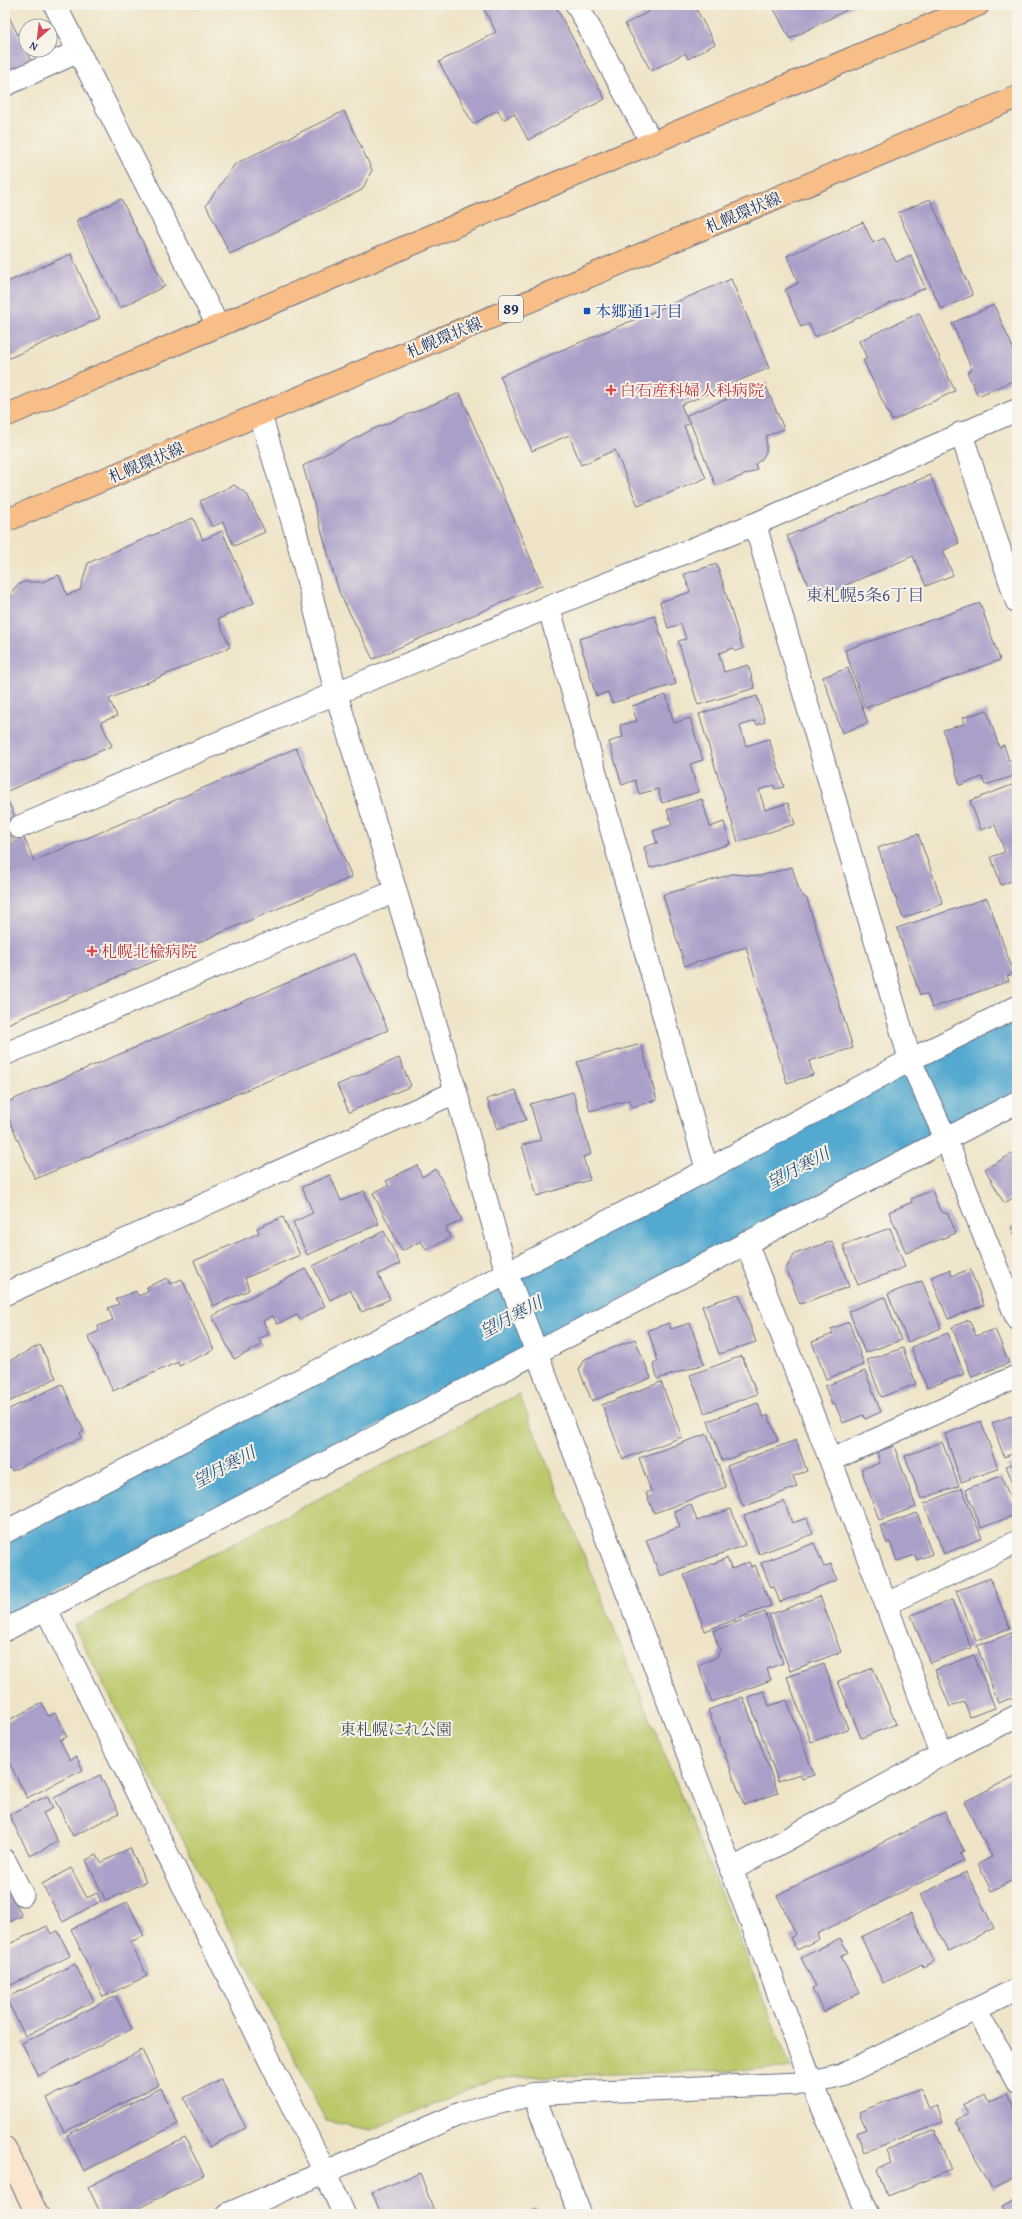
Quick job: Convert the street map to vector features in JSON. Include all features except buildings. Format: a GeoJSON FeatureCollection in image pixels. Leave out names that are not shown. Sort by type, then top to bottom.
{"type":"FeatureCollection","features":[{"type":"Feature","properties":{"kind":"main road"},"geometry":{"type":"LineString","coordinates":[[5,416],[978,5]]}},
{"type":"Feature","properties":{"kind":"main road","name":"札幌環状線"},"geometry":{"type":"LineString","coordinates":[[5,521],[1017,97]]}},
{"type":"Feature","properties":{"kind":"street"},"geometry":{"type":"LineString","coordinates":[[55,5],[80,50],[218,326]]}},
{"type":"Feature","properties":{"kind":"street"},"geometry":{"type":"LineString","coordinates":[[577,5],[652,144]]}},
{"type":"Feature","properties":{"kind":"street"},"geometry":{"type":"LineString","coordinates":[[5,85],[80,50]]}},
{"type":"Feature","properties":{"kind":"street"},"geometry":{"type":"LineString","coordinates":[[19,827],[336,692],[549,608],[755,524],[961,433],[1017,410]]}},
{"type":"Feature","properties":{"kind":"street"},"geometry":{"type":"LineString","coordinates":[[260,414],[296,533],[336,692],[456,1092],[510,1281],[812,2083],[868,2214]]}},
{"type":"Feature","properties":{"kind":"street"},"geometry":{"type":"LineString","coordinates":[[961,433],[1017,602]]}},
{"type":"Feature","properties":{"kind":"street"},"geometry":{"type":"LineString","coordinates":[[755,524],[910,1060],[942,1130],[1017,1319]]}},
{"type":"Feature","properties":{"kind":"street"},"geometry":{"type":"LineString","coordinates":[[549,608],[707,1170]]}},
{"type":"Feature","properties":{"kind":"street"},"geometry":{"type":"LineString","coordinates":[[5,1054],[396,891]]}},
{"type":"Feature","properties":{"kind":"street"},"geometry":{"type":"LineString","coordinates":[[5,1532],[510,1281],[707,1170],[910,1060],[1017,1007]]}},
{"type":"Feature","properties":{"kind":"street"},"geometry":{"type":"LineString","coordinates":[[5,1294],[456,1092]]}},
{"type":"Feature","properties":{"kind":"street"},"geometry":{"type":"LineString","coordinates":[[5,1630],[534,1344],[746,1242],[942,1130],[1017,1102]]}},
{"type":"Feature","properties":{"kind":"street"},"geometry":{"type":"LineString","coordinates":[[746,1242],[886,1604],[941,1755]]}},
{"type":"Feature","properties":{"kind":"street"},"geometry":{"type":"LineString","coordinates":[[831,1460],[1017,1376]]}},
{"type":"Feature","properties":{"kind":"street"},"geometry":{"type":"LineString","coordinates":[[886,1604],[1017,1542]]}},
{"type":"Feature","properties":{"kind":"street"},"geometry":{"type":"LineString","coordinates":[[46,1609],[325,2172],[344,2214]]}},
{"type":"Feature","properties":{"kind":"street"},"geometry":{"type":"LineString","coordinates":[[731,1870],[941,1755],[1017,1716]]}},
{"type":"Feature","properties":{"kind":"street"},"geometry":{"type":"LineString","coordinates":[[228,2214],[464,2112],[533,2094],[812,2083],[840,2076],[1017,1988]]}},
{"type":"Feature","properties":{"kind":"street"},"geometry":{"type":"LineString","coordinates":[[533,2094],[580,2214]]}},
{"type":"Feature","properties":{"kind":"street"},"geometry":{"type":"LineString","coordinates":[[5,2148],[37,2214]]}},
{"type":"Feature","properties":{"kind":"lane"},"geometry":{"type":"LineString","coordinates":[[5,1860],[23,1895]]}},
{"type":"Feature","properties":{"kind":"lane"},"geometry":{"type":"LineString","coordinates":[[976,2009],[1017,2083]]}},
{"type":"Feature","properties":{"kind":"green space","name":"東札幌にれ公園"},"geometry":{"type":"Polygon","coordinates":[[[519,1394],[791,2068],[497,2078],[370,2130],[326,2121],[74,1626],[519,1394]]]}},
{"type":"Feature","properties":{"kind":"waterway","name":"望月寒川"},"geometry":{"type":"LineString","coordinates":[[5,1581],[1017,1054]]}},
{"type":"Feature","properties":{"kind":"tunnel"},"geometry":{"type":"LineString","coordinates":[[5,834],[19,827]]}},
{"type":"Feature","properties":{"kind":"place","name":"本郷通1丁目"},"geometry":{"type":"Point","coordinates":[587,311]}},
{"type":"Feature","properties":{"kind":"place","name":"白石産科婦人科病院"},"geometry":{"type":"Point","coordinates":[611,390]}},
{"type":"Feature","properties":{"kind":"place","name":"札幌北楡病院"},"geometry":{"type":"Point","coordinates":[92,951]}},
{"type":"Feature","properties":{"kind":"district","name":"東札幌5条6丁目"},"geometry":{"type":"Point","coordinates":[865,595]}}]}
